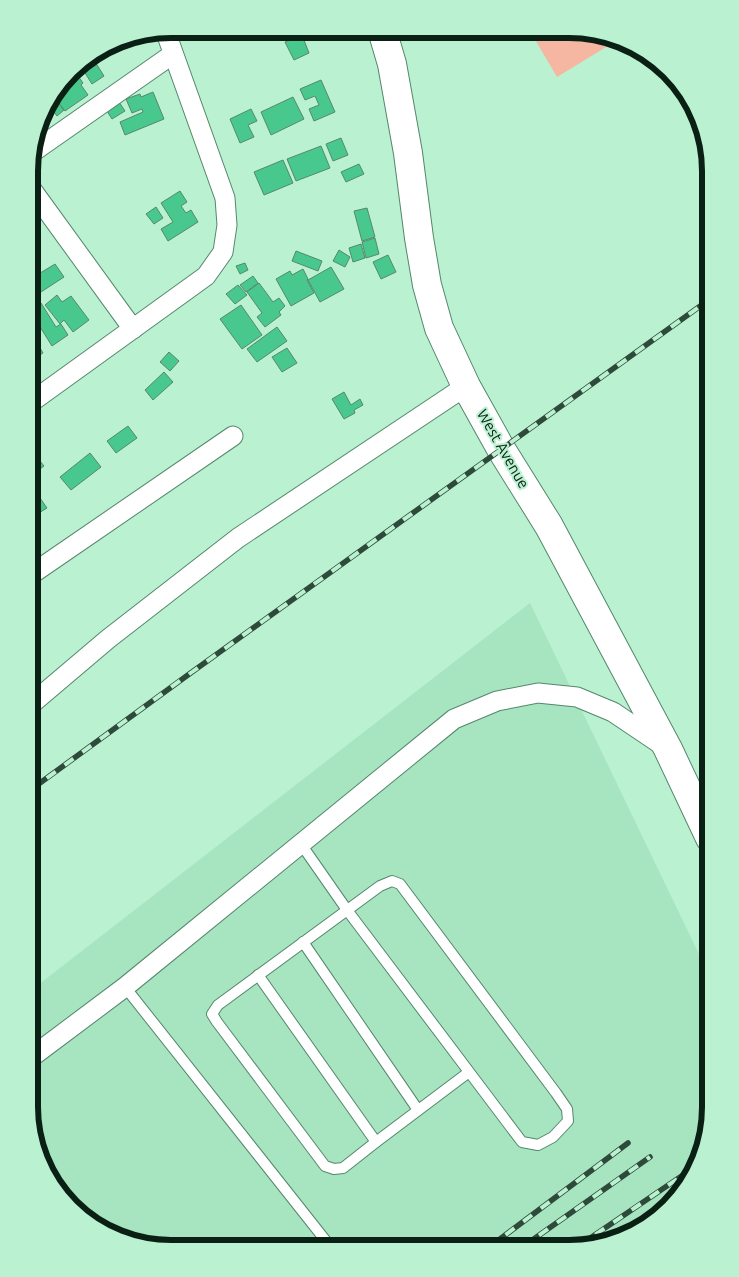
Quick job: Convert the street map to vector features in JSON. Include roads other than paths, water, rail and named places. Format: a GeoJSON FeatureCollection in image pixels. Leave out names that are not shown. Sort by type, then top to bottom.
{"type":"FeatureCollection","features":[{"type":"Feature","properties":{"kind":"main road","name":"West Avenue"},"geometry":{"type":"LineString","coordinates":[[384,38],[392,64],[408,153],[427,285],[439,328],[466,386],[501,449],[549,526],[668,749],[701,820]]}},
{"type":"Feature","properties":{"kind":"street"},"geometry":{"type":"LineString","coordinates":[[38,397],[206,276],[223,252],[227,225],[225,198],[168,38]]}},
{"type":"Feature","properties":{"kind":"street"},"geometry":{"type":"LineString","coordinates":[[40,147],[173,54]]}},
{"type":"Feature","properties":{"kind":"street"},"geometry":{"type":"LineString","coordinates":[[38,198],[133,329]]}},
{"type":"Feature","properties":{"kind":"street"},"geometry":{"type":"LineString","coordinates":[[38,698],[108,639],[238,538],[466,386]]}},
{"type":"Feature","properties":{"kind":"street"},"geometry":{"type":"LineString","coordinates":[[38,570],[233,436]]}},
{"type":"Feature","properties":{"kind":"street"},"geometry":{"type":"LineString","coordinates":[[38,1052],[125,987],[454,720],[496,701],[538,693],[577,697],[613,712],[668,749]]}},
{"type":"Feature","properties":{"kind":"lane"},"geometry":{"type":"LineString","coordinates":[[301,844],[347,910],[522,1142],[538,1145],[553,1137],[568,1121],[567,1110],[560,1098],[400,884],[392,881],[380,886],[347,910],[303,942],[258,975],[218,1005],[212,1014],[217,1022],[325,1166],[334,1169],[343,1168],[469,1072]]}},
{"type":"Feature","properties":{"kind":"lane"},"geometry":{"type":"LineString","coordinates":[[303,942],[418,1110]]}},
{"type":"Feature","properties":{"kind":"lane"},"geometry":{"type":"LineString","coordinates":[[258,975],[376,1142]]}},
{"type":"Feature","properties":{"kind":"lane"},"geometry":{"type":"LineString","coordinates":[[125,987],[326,1240]]}},
{"type":"Feature","properties":{"kind":"railway"},"geometry":{"type":"LineString","coordinates":[[38,784],[702,305]]}},
{"type":"Feature","properties":{"kind":"railway"},"geometry":{"type":"LineString","coordinates":[[499,1240],[628,1143]]}},
{"type":"Feature","properties":{"kind":"railway"},"geometry":{"type":"LineString","coordinates":[[532,1240],[650,1157]]}},
{"type":"Feature","properties":{"kind":"railway"},"geometry":{"type":"LineString","coordinates":[[591,1237],[682,1176]]}}]}
